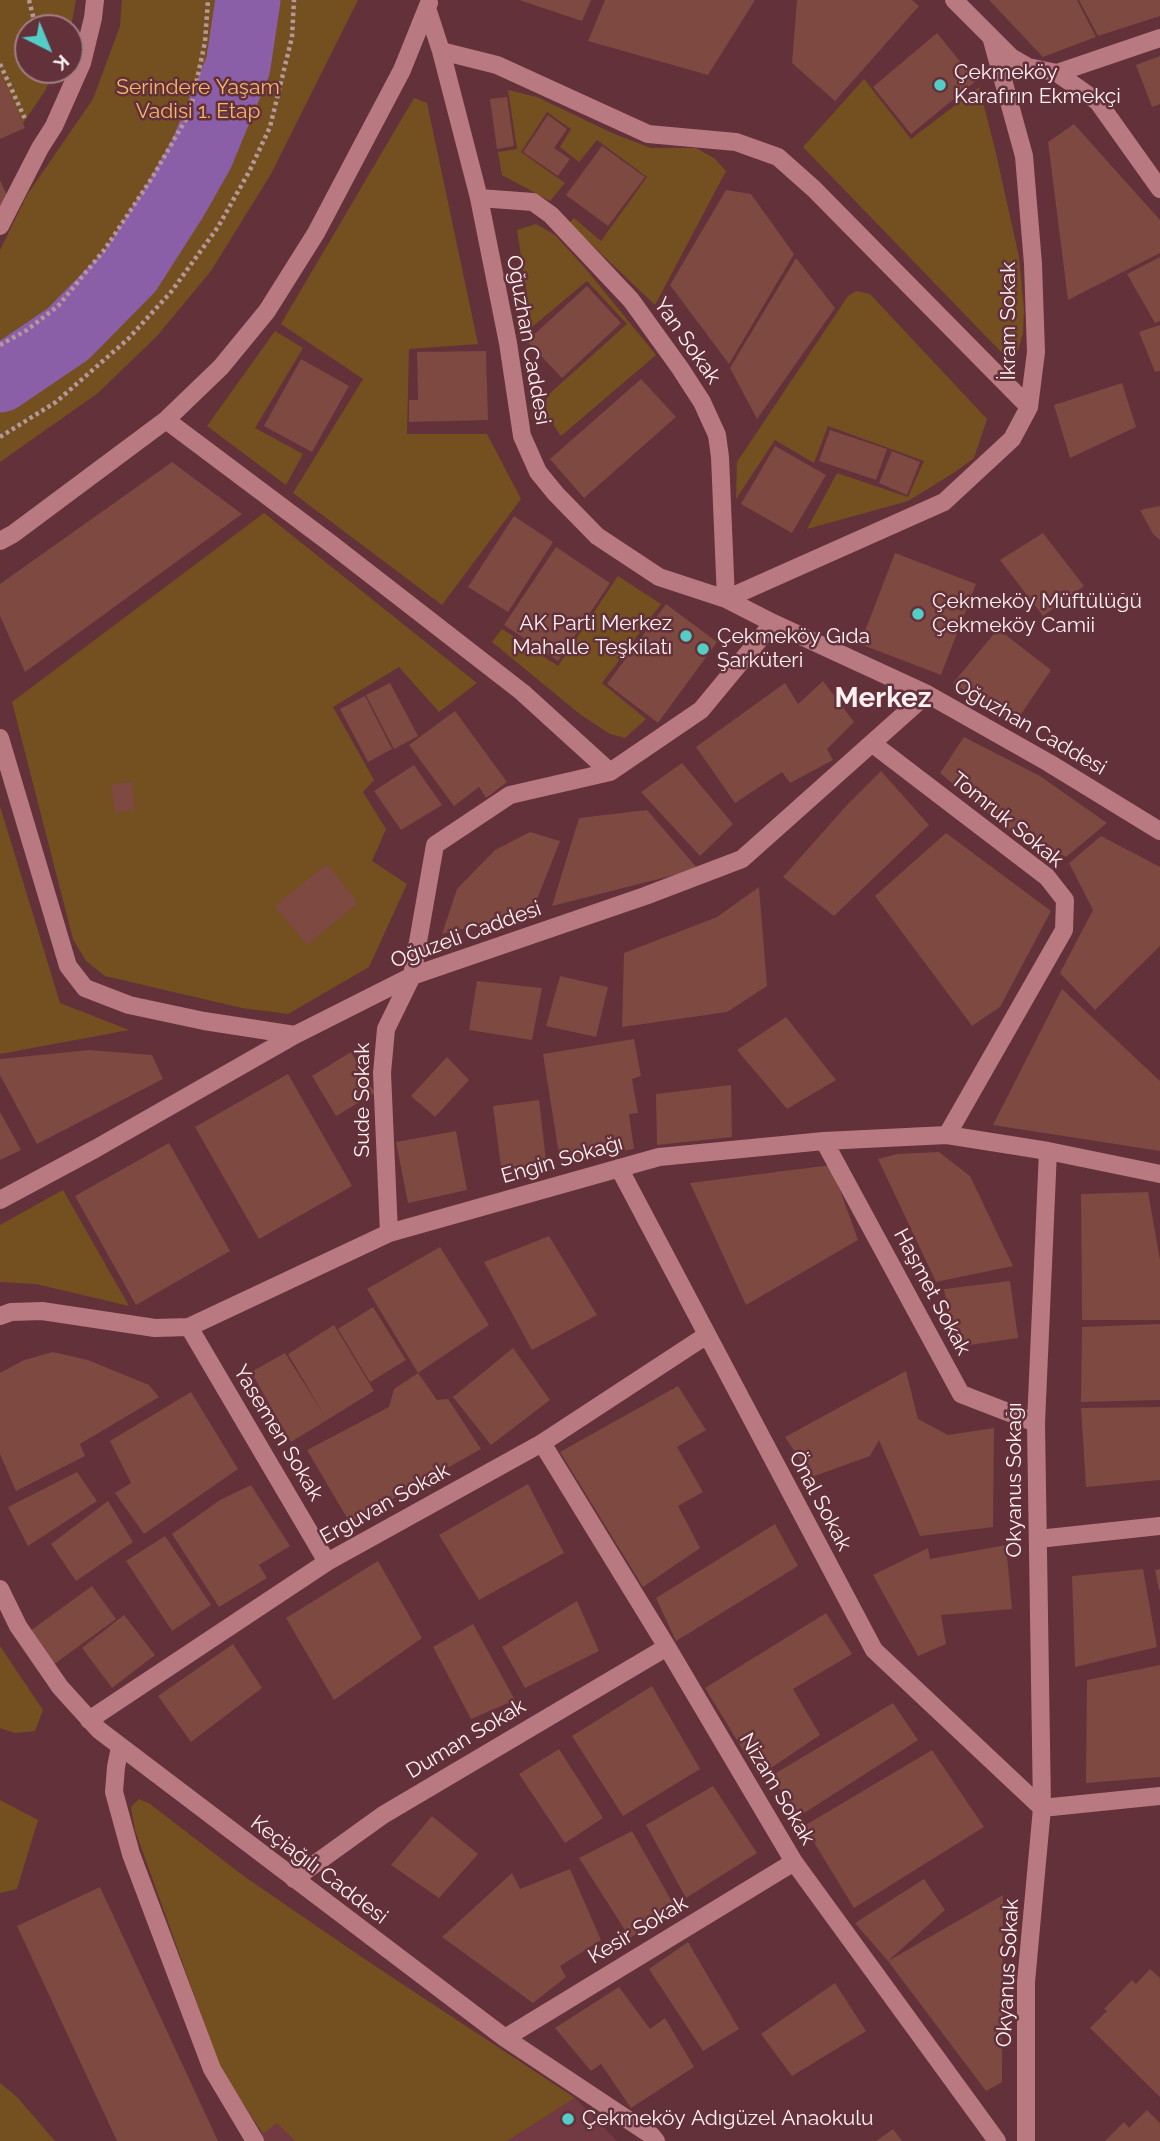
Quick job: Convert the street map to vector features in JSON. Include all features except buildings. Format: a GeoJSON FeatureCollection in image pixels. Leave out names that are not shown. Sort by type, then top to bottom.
{"type":"FeatureCollection","features":[{"type":"Feature","properties":{"kind":"street"},"geometry":{"type":"LineString","coordinates":[[0,226],[54,126],[82,63],[95,0]]}},
{"type":"Feature","properties":{"kind":"street"},"geometry":{"type":"LineString","coordinates":[[954,0],[1011,57],[1028,67],[1058,73],[1098,102],[1160,189]]}},
{"type":"Feature","properties":{"kind":"street"},"geometry":{"type":"LineString","coordinates":[[0,541],[23,527],[166,420],[221,367],[274,300],[316,233],[396,81],[429,4]]}},
{"type":"Feature","properties":{"kind":"street","name":"Oğuzhan Caddesi"},"geometry":{"type":"LineString","coordinates":[[429,4],[479,198],[508,344],[522,436],[538,472],[555,494],[597,536],[659,576],[726,599],[927,694],[1049,763],[1160,831]]}},
{"type":"Feature","properties":{"kind":"street"},"geometry":{"type":"LineString","coordinates":[[1058,73],[1160,38]]}},
{"type":"Feature","properties":{"kind":"street","name":"İkram Sokak"},"geometry":{"type":"LineString","coordinates":[[726,599],[944,502],[1012,439],[1029,407],[1036,352],[1033,264],[1024,156],[992,40]]}},
{"type":"Feature","properties":{"kind":"street"},"geometry":{"type":"LineString","coordinates":[[441,51],[497,65],[648,135],[736,142],[778,157],[814,189],[1029,407]]}},
{"type":"Feature","properties":{"kind":"street","name":"Yan Sokak"},"geometry":{"type":"LineString","coordinates":[[479,198],[533,202],[551,215],[631,300],[702,402],[717,435],[720,457],[726,599]]}},
{"type":"Feature","properties":{"kind":"street"},"geometry":{"type":"LineString","coordinates":[[166,420],[522,692],[610,772]]}},
{"type":"Feature","properties":{"kind":"street","name":"Sude Sokak"},"geometry":{"type":"LineString","coordinates":[[389,1233],[382,1073],[386,1029],[412,976],[435,845],[510,795],[610,772],[701,710],[773,623]]}},
{"type":"Feature","properties":{"kind":"street","name":"Oğuzeli Caddesi"},"geometry":{"type":"LineString","coordinates":[[0,1200],[295,1035],[412,976],[645,896],[742,859],[927,694]]}},
{"type":"Feature","properties":{"kind":"street"},"geometry":{"type":"LineString","coordinates":[[0,738],[68,966],[85,988],[141,1008],[295,1035]]}},
{"type":"Feature","properties":{"kind":"street","name":"Tomruk Sokak"},"geometry":{"type":"LineString","coordinates":[[873,744],[1046,877],[1065,900],[1064,930],[947,1135]]}},
{"type":"Feature","properties":{"kind":"street","name":"Engin Sokağı"},"geometry":{"type":"LineString","coordinates":[[0,1316],[11,1312],[42,1311],[155,1328],[189,1327],[389,1233],[659,1157],[824,1142],[947,1135],[1048,1151],[1160,1174]]}},
{"type":"Feature","properties":{"kind":"street","name":"Haşmet Sokak"},"geometry":{"type":"LineString","coordinates":[[824,1142],[961,1394],[1036,1423]]}},
{"type":"Feature","properties":{"kind":"street","name":"Okyanus Sokağı"},"geometry":{"type":"LineString","coordinates":[[1042,1808],[1036,1423],[1048,1151]]}},
{"type":"Feature","properties":{"kind":"street","name":"Önal Sokak"},"geometry":{"type":"LineString","coordinates":[[619,1168],[874,1650],[1042,1808]]}},
{"type":"Feature","properties":{"kind":"street","name":"Yasemen Sokak"},"geometry":{"type":"LineString","coordinates":[[189,1327],[327,1562]]}},
{"type":"Feature","properties":{"kind":"street","name":"Erguvan Sokak"},"geometry":{"type":"LineString","coordinates":[[89,1720],[327,1562],[541,1443],[707,1335]]}},
{"type":"Feature","properties":{"kind":"street","name":"Nizam Sokak"},"geometry":{"type":"LineString","coordinates":[[541,1443],[667,1647],[794,1862],[998,2141]]}},
{"type":"Feature","properties":{"kind":"street"},"geometry":{"type":"LineString","coordinates":[[1038,1539],[1160,1526]]}},
{"type":"Feature","properties":{"kind":"street","name":"Keçiağılı Caddesi"},"geometry":{"type":"LineString","coordinates":[[0,1590],[18,1626],[60,1687],[99,1730],[505,2038],[651,2135],[656,2141]]}},
{"type":"Feature","properties":{"kind":"street","name":"Duman Sokak"},"geometry":{"type":"LineString","coordinates":[[294,1879],[383,1815],[667,1647]]}},
{"type":"Feature","properties":{"kind":"street"},"geometry":{"type":"LineString","coordinates":[[120,1747],[114,1793],[131,1854],[212,2069],[255,2141]]}},
{"type":"Feature","properties":{"kind":"street"},"geometry":{"type":"LineString","coordinates":[[1042,1808],[1160,1796]]}},
{"type":"Feature","properties":{"kind":"street","name":"Okyanus Sokak"},"geometry":{"type":"LineString","coordinates":[[1026,2141],[1026,1982],[1042,1808]]}},
{"type":"Feature","properties":{"kind":"street","name":"Kesir Sokak"},"geometry":{"type":"LineString","coordinates":[[505,2038],[794,1862]]}},
{"type":"Feature","properties":{"kind":"path"},"geometry":{"type":"LineString","coordinates":[[0,345],[27,330],[58,306],[105,249],[152,178],[190,112],[205,42],[208,0]]}},
{"type":"Feature","properties":{"kind":"path"},"geometry":{"type":"LineString","coordinates":[[0,437],[56,402],[128,339],[171,292],[218,228],[270,128],[292,37],[294,0]]}},
{"type":"Feature","properties":{"kind":"path"},"geometry":{"type":"LineString","coordinates":[[0,64],[40,148]]}},
{"type":"Feature","properties":{"kind":"shaded area","name":"Çekmeköy Adıgüzel Anaokulu"},"geometry":{"type":"Polygon","coordinates":[[[575,2098],[617,2141],[507,2141],[575,2098]]]}},
{"type":"Feature","properties":{"kind":"shaded area"},"geometry":{"type":"Polygon","coordinates":[[[277,2122],[295,2141],[254,2141],[277,2122]]]}},
{"type":"Feature","properties":{"kind":"green space"},"geometry":{"type":"Polygon","coordinates":[[[0,0],[76,0],[73,14],[14,14],[14,84],[48,84],[21,126],[0,79],[0,0]]]}},
{"type":"Feature","properties":{"kind":"green space","name":"Serindere Yaşam Vadisi 1. Etap"},"geometry":{"type":"Polygon","coordinates":[[[122,0],[358,0],[271,174],[211,271],[157,336],[98,393],[0,462],[0,250],[27,195],[93,99],[120,26],[122,0]]]}},
{"type":"Feature","properties":{"kind":"green space"},"geometry":{"type":"Polygon","coordinates":[[[864,79],[911,139],[979,87],[1019,257],[1024,309],[1023,333],[1018,350],[1010,355],[1003,354],[803,147],[864,79]]]}},
{"type":"Feature","properties":{"kind":"green space"},"geometry":{"type":"Polygon","coordinates":[[[508,90],[537,97],[612,133],[651,148],[696,148],[714,158],[726,171],[655,305],[569,223],[574,218],[601,241],[647,177],[597,140],[579,162],[560,147],[571,129],[547,112],[521,152],[565,183],[550,201],[502,175],[498,152],[517,149],[508,90]]]}},
{"type":"Feature","properties":{"kind":"green space"},"geometry":{"type":"Polygon","coordinates":[[[414,98],[427,103],[478,344],[409,349],[407,434],[487,434],[521,499],[442,605],[293,493],[363,379],[281,324],[414,98]]]}},
{"type":"Feature","properties":{"kind":"green space"},"geometry":{"type":"Polygon","coordinates":[[[536,224],[555,235],[656,355],[561,436],[549,418],[547,396],[627,324],[587,281],[532,327],[517,230],[536,224]]]}},
{"type":"Feature","properties":{"kind":"green space"},"geometry":{"type":"Polygon","coordinates":[[[856,291],[870,294],[987,419],[974,458],[908,501],[807,529],[837,473],[908,497],[924,461],[828,426],[814,463],[775,440],[736,499],[737,462],[848,296],[856,291]]]}},
{"type":"Feature","properties":{"kind":"green space"},"geometry":{"type":"Polygon","coordinates":[[[275,331],[303,348],[255,428],[303,454],[286,485],[207,426],[275,331]]]}},
{"type":"Feature","properties":{"kind":"green space"},"geometry":{"type":"Polygon","coordinates":[[[264,513],[477,683],[439,712],[399,667],[333,707],[374,780],[363,792],[386,829],[372,861],[407,884],[369,967],[288,1014],[242,1008],[105,976],[86,961],[73,939],[12,702],[264,513]]]}},
{"type":"Feature","properties":{"kind":"green space"},"geometry":{"type":"Polygon","coordinates":[[[618,576],[661,604],[602,683],[646,719],[625,738],[610,734],[581,715],[492,642],[502,629],[558,666],[618,576]]]}},
{"type":"Feature","properties":{"kind":"green space"},"geometry":{"type":"Polygon","coordinates":[[[0,806],[60,1003],[129,1030],[0,1054],[0,806]]]}},
{"type":"Feature","properties":{"kind":"green space"},"geometry":{"type":"Polygon","coordinates":[[[63,1190],[129,1306],[36,1284],[0,1282],[0,1225],[63,1190]]]}},
{"type":"Feature","properties":{"kind":"green space"},"geometry":{"type":"Polygon","coordinates":[[[0,1646],[43,1710],[35,1731],[15,1733],[0,1728],[0,1646]]]}},
{"type":"Feature","properties":{"kind":"green space"},"geometry":{"type":"Polygon","coordinates":[[[139,1799],[150,1804],[245,1877],[575,2098],[507,2141],[295,2141],[277,2123],[263,2134],[221,2070],[135,1830],[131,1807],[139,1799]]]}},
{"type":"Feature","properties":{"kind":"green space"},"geometry":{"type":"Polygon","coordinates":[[[0,1800],[38,1820],[17,1889],[0,1893],[0,1800]]]}},
{"type":"Feature","properties":{"kind":"green space"},"geometry":{"type":"Polygon","coordinates":[[[0,2083],[17,2097],[55,2141],[0,2141],[0,2083]]]}},
{"type":"Feature","properties":{"kind":"waterway"},"geometry":{"type":"LineString","coordinates":[[0,380],[68,334],[130,271],[201,155],[238,66],[248,0]]}},
{"type":"Feature","properties":{"kind":"place","name":"Çekmeköy Karafırın Ekmekçi"},"geometry":{"type":"Point","coordinates":[940,85]}},
{"type":"Feature","properties":{"kind":"place","name":"Çekmeköy Müftülüğü Çekmeköy Camii"},"geometry":{"type":"Point","coordinates":[918,614]}},
{"type":"Feature","properties":{"kind":"place","name":"AK Parti Merkez Mahalle Teşkilatı"},"geometry":{"type":"Point","coordinates":[686,636]}},
{"type":"Feature","properties":{"kind":"place","name":"Çekmeköy Gıda Şarküteri"},"geometry":{"type":"Point","coordinates":[703,649]}},
{"type":"Feature","properties":{"kind":"place","name":"Çekmeköy Adıgüzel Anaokulu"},"geometry":{"type":"Point","coordinates":[568,2119]}},
{"type":"Feature","properties":{"kind":"district","name":"Merkez"},"geometry":{"type":"Point","coordinates":[883,699]}}]}
